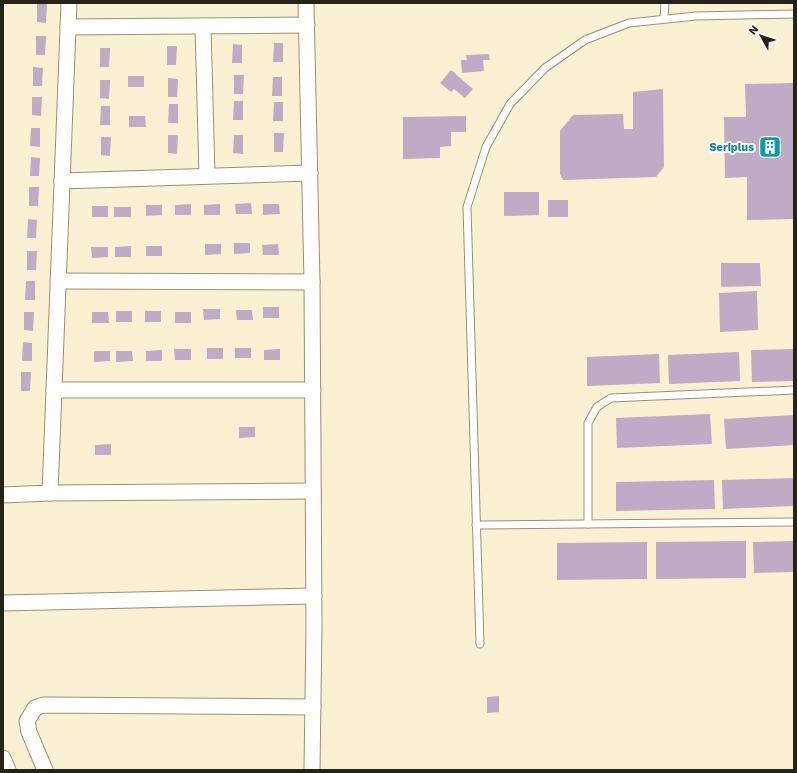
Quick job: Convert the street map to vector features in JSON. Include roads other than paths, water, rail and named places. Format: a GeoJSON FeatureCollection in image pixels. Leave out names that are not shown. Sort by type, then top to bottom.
{"type":"FeatureCollection","features":[{"type":"Feature","properties":{"kind":"street"},"geometry":{"type":"LineString","coordinates":[[50,493],[69,3]]}},
{"type":"Feature","properties":{"kind":"street"},"geometry":{"type":"LineString","coordinates":[[306,3],[313,390],[314,596],[312,770]]}},
{"type":"Feature","properties":{"kind":"street"},"geometry":{"type":"LineString","coordinates":[[68,26],[307,25]]}},
{"type":"Feature","properties":{"kind":"street"},"geometry":{"type":"LineString","coordinates":[[203,26],[207,176]]}},
{"type":"Feature","properties":{"kind":"street"},"geometry":{"type":"LineString","coordinates":[[62,181],[310,173]]}},
{"type":"Feature","properties":{"kind":"street"},"geometry":{"type":"LineString","coordinates":[[58,281],[312,282]]}},
{"type":"Feature","properties":{"kind":"street"},"geometry":{"type":"LineString","coordinates":[[54,390],[313,390]]}},
{"type":"Feature","properties":{"kind":"street"},"geometry":{"type":"LineString","coordinates":[[3,495],[50,493],[313,491]]}},
{"type":"Feature","properties":{"kind":"street"},"geometry":{"type":"LineString","coordinates":[[3,603],[314,596]]}},
{"type":"Feature","properties":{"kind":"street"},"geometry":{"type":"LineString","coordinates":[[44,770],[29,732],[27,721],[36,708],[43,705],[313,707]]}},
{"type":"Feature","properties":{"kind":"street"},"geometry":{"type":"LineString","coordinates":[[3,758],[8,770]]}},
{"type":"Feature","properties":{"kind":"lane"},"geometry":{"type":"LineString","coordinates":[[664,19],[665,3]]}},
{"type":"Feature","properties":{"kind":"lane"},"geometry":{"type":"LineString","coordinates":[[480,644],[466,208],[486,147],[510,104],[545,68],[585,40],[629,23],[696,16],[794,14]]}},
{"type":"Feature","properties":{"kind":"lane"},"geometry":{"type":"LineString","coordinates":[[588,524],[588,424],[597,407],[611,398],[794,390]]}},
{"type":"Feature","properties":{"kind":"lane"},"geometry":{"type":"LineString","coordinates":[[476,525],[794,522]]}},
{"type":"Feature","properties":{"kind":"place","name":"Seriplus"},"geometry":{"type":"Point","coordinates":[770,147]}}]}
